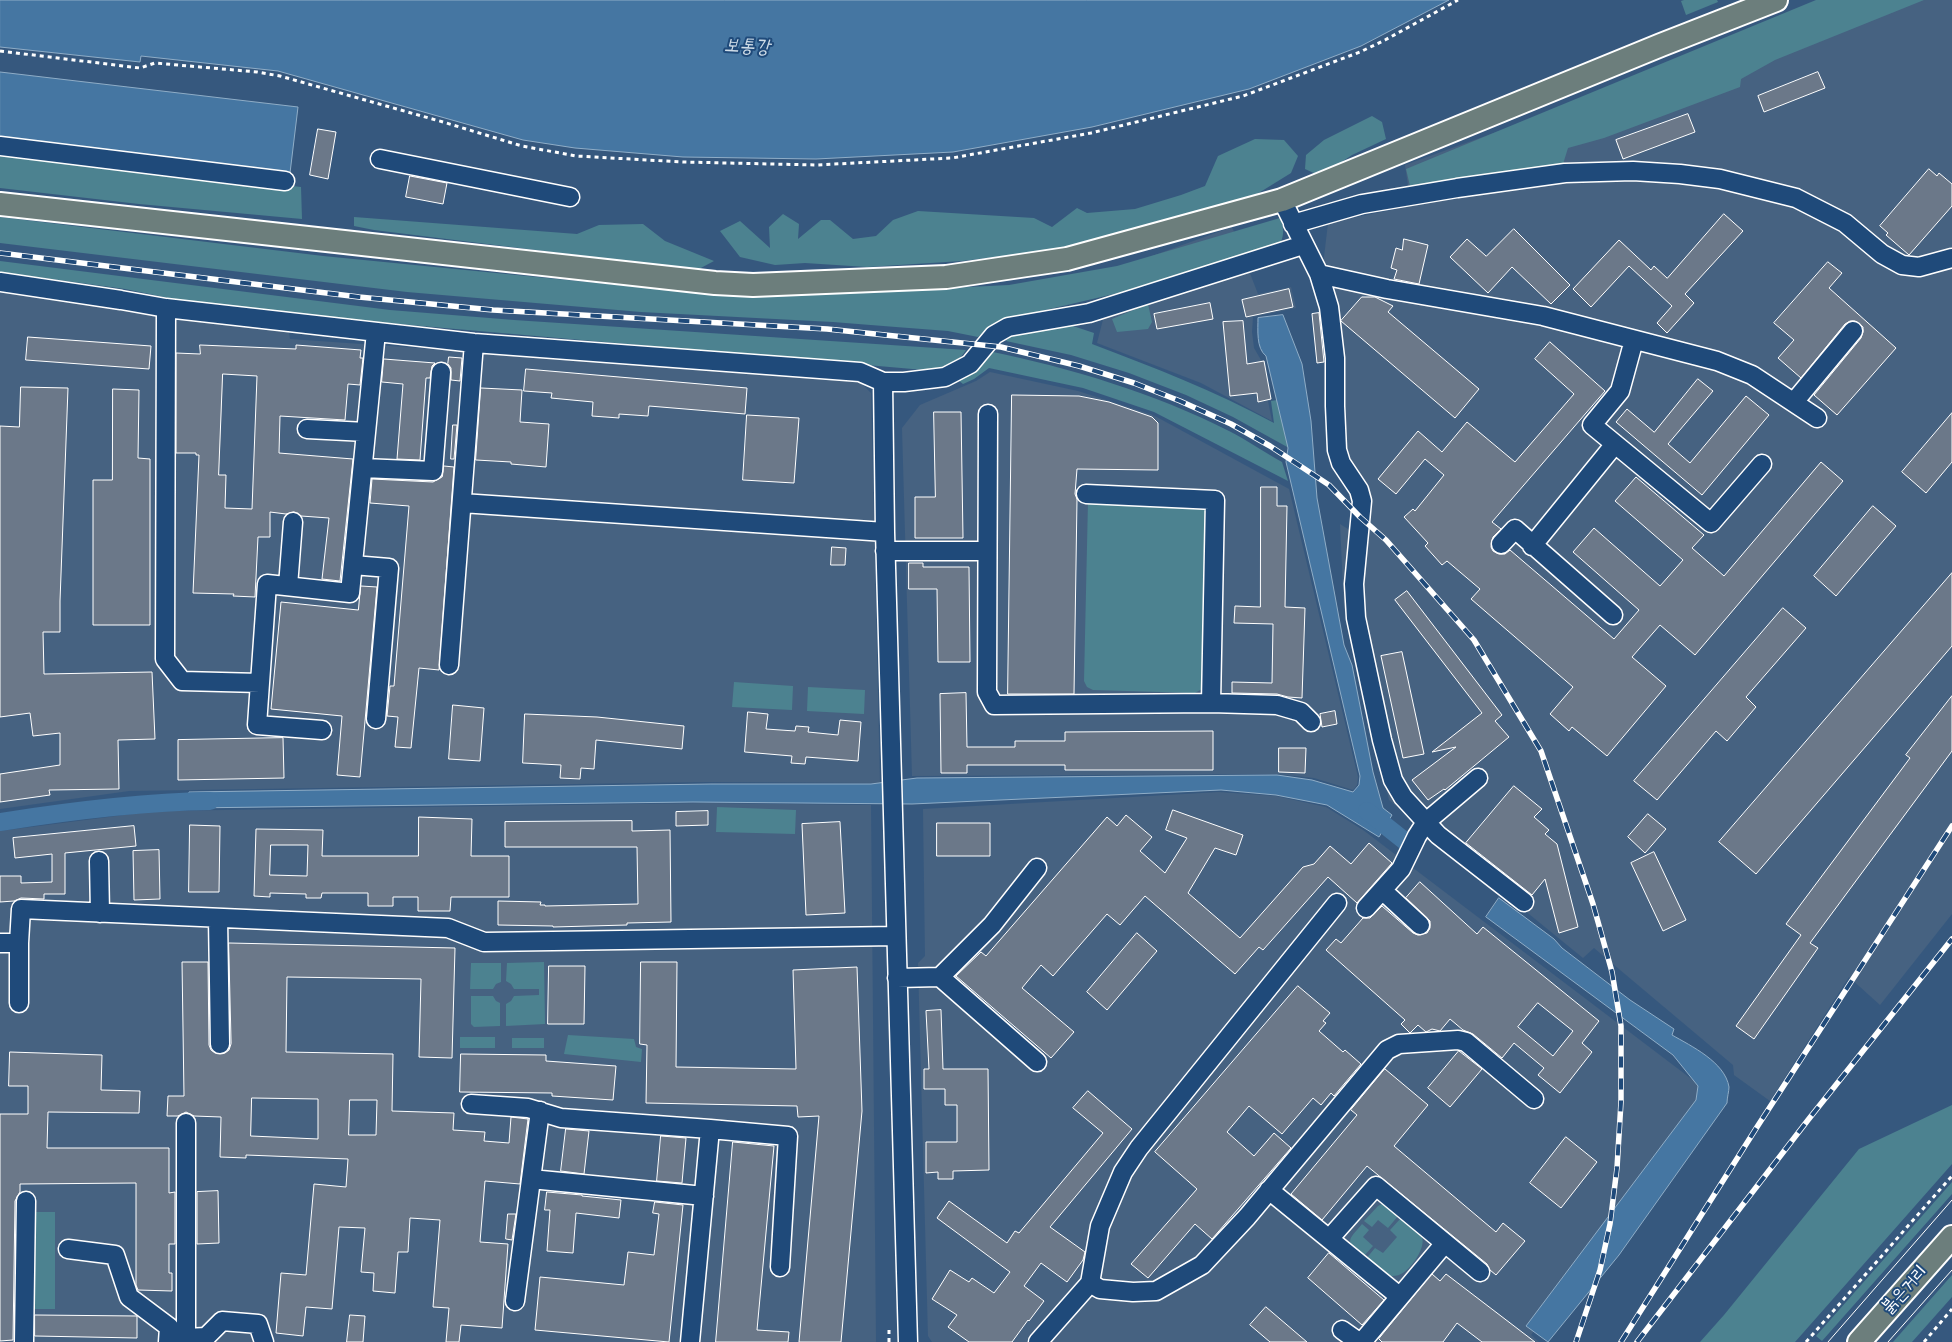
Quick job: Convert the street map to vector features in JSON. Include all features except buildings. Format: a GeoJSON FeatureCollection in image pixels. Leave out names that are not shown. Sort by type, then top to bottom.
{"type":"FeatureCollection","features":[{"type":"Feature","properties":{"kind":"main road"},"geometry":{"type":"LineString","coordinates":[[0,204],[705,282],[753,285],[946,277],[1067,258],[1282,200],[1736,7],[1776,0]]}},
{"type":"Feature","properties":{"kind":"main road","name":"붉은거리"},"geometry":{"type":"LineString","coordinates":[[1859,1342],[1952,1237]]}},
{"type":"Feature","properties":{"kind":"street"},"geometry":{"type":"LineString","coordinates":[[0,146],[285,181]]}},
{"type":"Feature","properties":{"kind":"street"},"geometry":{"type":"LineString","coordinates":[[380,159],[570,198]]}},
{"type":"Feature","properties":{"kind":"street"},"geometry":{"type":"LineString","coordinates":[[1293,224],[1362,204],[1457,188],[1565,173],[1633,171],[1720,179],[1796,198],[1845,223],[1882,254],[1902,265],[1919,267],[1952,258]]}},
{"type":"Feature","properties":{"kind":"street"},"geometry":{"type":"LineString","coordinates":[[1282,200],[1318,274],[1329,307],[1335,358],[1337,450],[1341,463],[1359,490],[1362,501],[1354,584],[1356,618],[1393,780],[1403,797],[1438,835],[1524,902]]}},
{"type":"Feature","properties":{"kind":"street"},"geometry":{"type":"LineString","coordinates":[[0,282],[166,308],[474,343],[860,372],[883,382],[904,382],[945,377],[970,364],[994,335],[1008,326],[1088,313],[1303,245]]}},
{"type":"Feature","properties":{"kind":"street"},"geometry":{"type":"LineString","coordinates":[[1318,274],[1387,289],[1543,316],[1717,361],[1752,375],[1817,418]]}},
{"type":"Feature","properties":{"kind":"street"},"geometry":{"type":"LineString","coordinates":[[166,308],[165,659],[182,681],[260,683]]}},
{"type":"Feature","properties":{"kind":"street"},"geometry":{"type":"LineString","coordinates":[[1794,402],[1853,331]]}},
{"type":"Feature","properties":{"kind":"street"},"geometry":{"type":"LineString","coordinates":[[322,730],[257,725],[267,584],[350,593],[376,332]]}},
{"type":"Feature","properties":{"kind":"street"},"geometry":{"type":"LineString","coordinates":[[1634,340],[1620,391],[1592,425],[1711,523],[1762,464]]}},
{"type":"Feature","properties":{"kind":"street"},"geometry":{"type":"LineString","coordinates":[[449,665],[474,343]]}},
{"type":"Feature","properties":{"kind":"street"},"geometry":{"type":"LineString","coordinates":[[363,468],[433,471],[441,372]]}},
{"type":"Feature","properties":{"kind":"street"},"geometry":{"type":"LineString","coordinates":[[883,382],[885,551],[908,1342]]}},
{"type":"Feature","properties":{"kind":"street"},"geometry":{"type":"LineString","coordinates":[[988,414],[986,551],[987,692],[994,705],[1211,703],[1277,705],[1301,712],[1311,722]]}},
{"type":"Feature","properties":{"kind":"street"},"geometry":{"type":"LineString","coordinates":[[307,429],[366,432]]}},
{"type":"Feature","properties":{"kind":"street"},"geometry":{"type":"LineString","coordinates":[[1532,546],[1616,444]]}},
{"type":"Feature","properties":{"kind":"street"},"geometry":{"type":"LineString","coordinates":[[1086,494],[1215,500],[1211,703]]}},
{"type":"Feature","properties":{"kind":"street"},"geometry":{"type":"LineString","coordinates":[[462,502],[885,532]]}},
{"type":"Feature","properties":{"kind":"street"},"geometry":{"type":"LineString","coordinates":[[288,586],[293,522]]}},
{"type":"Feature","properties":{"kind":"street"},"geometry":{"type":"LineString","coordinates":[[1500,544],[1515,529],[1532,546],[1613,615]]}},
{"type":"Feature","properties":{"kind":"street"},"geometry":{"type":"LineString","coordinates":[[885,551],[986,551]]}},
{"type":"Feature","properties":{"kind":"street"},"geometry":{"type":"LineString","coordinates":[[353,565],[389,568],[376,719]]}},
{"type":"Feature","properties":{"kind":"street"},"geometry":{"type":"LineString","coordinates":[[1366,908],[1401,869],[1416,836],[1426,822],[1478,778]]}},
{"type":"Feature","properties":{"kind":"street"},"geometry":{"type":"LineString","coordinates":[[99,861],[100,913]]}},
{"type":"Feature","properties":{"kind":"street"},"geometry":{"type":"LineString","coordinates":[[940,977],[992,925],[1037,868]]}},
{"type":"Feature","properties":{"kind":"street"},"geometry":{"type":"LineString","coordinates":[[1382,890],[1420,925]]}},
{"type":"Feature","properties":{"kind":"street"},"geometry":{"type":"LineString","coordinates":[[1038,1342],[1090,1283],[1100,1226],[1123,1172],[1139,1148],[1337,903]]}},
{"type":"Feature","properties":{"kind":"street"},"geometry":{"type":"LineString","coordinates":[[19,1003],[19,943],[22,909],[448,928],[484,942],[896,936]]}},
{"type":"Feature","properties":{"kind":"street"},"geometry":{"type":"LineString","coordinates":[[218,918],[220,1044]]}},
{"type":"Feature","properties":{"kind":"street"},"geometry":{"type":"LineString","coordinates":[[0,943],[19,943]]}},
{"type":"Feature","properties":{"kind":"street"},"geometry":{"type":"LineString","coordinates":[[897,978],[940,977],[1037,1062]]}},
{"type":"Feature","properties":{"kind":"street"},"geometry":{"type":"LineString","coordinates":[[1090,1283],[1100,1289],[1134,1292],[1156,1291],[1202,1265],[1270,1190],[1387,1050],[1398,1044],[1458,1040],[1466,1042],[1534,1100]]}},
{"type":"Feature","properties":{"kind":"street"},"geometry":{"type":"LineString","coordinates":[[471,1104],[528,1108],[562,1118],[788,1136],[780,1267]]}},
{"type":"Feature","properties":{"kind":"street"},"geometry":{"type":"LineString","coordinates":[[515,1301],[540,1111]]}},
{"type":"Feature","properties":{"kind":"street"},"geometry":{"type":"LineString","coordinates":[[186,1123],[186,1340],[206,1337],[222,1321],[258,1324],[264,1342]]}},
{"type":"Feature","properties":{"kind":"street"},"geometry":{"type":"LineString","coordinates":[[690,1342],[710,1129]]}},
{"type":"Feature","properties":{"kind":"street"},"geometry":{"type":"LineString","coordinates":[[532,1179],[704,1196]]}},
{"type":"Feature","properties":{"kind":"street"},"geometry":{"type":"LineString","coordinates":[[1329,1239],[1376,1186],[1480,1272]]}},
{"type":"Feature","properties":{"kind":"street"},"geometry":{"type":"LineString","coordinates":[[1270,1190],[1400,1296]]}},
{"type":"Feature","properties":{"kind":"street"},"geometry":{"type":"LineString","coordinates":[[24,1342],[26,1201]]}},
{"type":"Feature","properties":{"kind":"street"},"geometry":{"type":"LineString","coordinates":[[1342,1330],[1361,1342],[1445,1243]]}},
{"type":"Feature","properties":{"kind":"street"},"geometry":{"type":"LineString","coordinates":[[68,1250],[115,1255],[129,1297],[169,1327],[168,1342]]}},
{"type":"Feature","properties":{"kind":"path"},"geometry":{"type":"LineString","coordinates":[[0,51],[140,68],[155,63],[257,72],[280,76],[522,146],[576,156],[683,162],[816,165],[952,158],[1091,133],[1243,96],[1360,52],[1458,0]]}},
{"type":"Feature","properties":{"kind":"path"},"geometry":{"type":"LineString","coordinates":[[1806,1342],[1952,1176]]}},
{"type":"Feature","properties":{"kind":"path"},"geometry":{"type":"LineString","coordinates":[[1924,1342],[1952,1309]]}},
{"type":"Feature","properties":{"kind":"shaded area"},"geometry":{"type":"Polygon","coordinates":[[[1862,0],[1952,0],[1952,914],[1880,1005],[1849,977],[1770,1101],[1734,1075],[1733,1065],[1594,948],[1583,958],[1389,800],[1344,608],[1340,524],[1362,538],[1345,460],[1323,266],[1328,223],[1411,206],[1405,165],[1862,0]]]}},
{"type":"Feature","properties":{"kind":"shaded area"},"geometry":{"type":"Polygon","coordinates":[[[1232,227],[1258,294],[1291,287],[1296,308],[1253,317],[1254,348],[1261,360],[1265,360],[1272,400],[1268,401],[1272,421],[1201,383],[1097,343],[1116,269],[1232,227]]]}},
{"type":"Feature","properties":{"kind":"shaded area"},"geometry":{"type":"Polygon","coordinates":[[[0,280],[286,313],[290,339],[857,379],[871,393],[880,783],[706,782],[129,791],[0,809],[0,280]]]}},
{"type":"Feature","properties":{"kind":"shaded area"},"geometry":{"type":"Polygon","coordinates":[[[990,372],[1078,391],[1153,415],[1289,489],[1358,777],[1357,785],[1353,790],[1314,778],[1277,774],[912,776],[902,428],[920,405],[976,381],[990,372]]]}},
{"type":"Feature","properties":{"kind":"shaded area"},"geometry":{"type":"Polygon","coordinates":[[[1219,792],[1276,796],[1326,807],[1363,830],[1706,1090],[1531,1335],[1539,1342],[932,1342],[928,1336],[918,963],[925,956],[923,809],[1219,792]]]}},
{"type":"Feature","properties":{"kind":"shaded area"},"geometry":{"type":"Polygon","coordinates":[[[707,803],[871,805],[876,1342],[0,1342],[0,831],[155,811],[707,803]]]}},
{"type":"Feature","properties":{"kind":"green space"},"geometry":{"type":"Polygon","coordinates":[[[1717,0],[1718,2],[1686,15],[1681,1],[1717,0]]]}},
{"type":"Feature","properties":{"kind":"green space"},"geometry":{"type":"Polygon","coordinates":[[[1816,0],[1924,0],[1775,60],[1741,79],[1740,87],[1604,138],[1568,148],[1563,164],[1410,186],[1406,169],[1816,0]]]}},
{"type":"Feature","properties":{"kind":"green space"},"geometry":{"type":"Polygon","coordinates":[[[1372,116],[1382,122],[1386,139],[1316,174],[1305,169],[1306,155],[1324,140],[1372,116]]]}},
{"type":"Feature","properties":{"kind":"green space"},"geometry":{"type":"Polygon","coordinates":[[[1255,139],[1284,140],[1298,156],[1291,173],[1236,207],[1090,246],[962,261],[867,267],[805,263],[775,265],[740,257],[720,231],[740,221],[770,248],[769,227],[783,214],[799,224],[798,239],[821,220],[830,220],[853,239],[876,236],[893,220],[918,211],[1034,218],[1052,227],[1077,208],[1087,213],[1135,209],[1205,186],[1218,156],[1255,139]]]}},
{"type":"Feature","properties":{"kind":"green space"},"geometry":{"type":"Polygon","coordinates":[[[0,152],[301,187],[302,219],[139,204],[0,188],[0,152]]]}},
{"type":"Feature","properties":{"kind":"green space"},"geometry":{"type":"Polygon","coordinates":[[[0,217],[323,256],[679,291],[766,294],[1009,285],[1117,266],[1280,218],[1283,236],[1281,242],[1118,293],[1003,320],[990,326],[978,337],[948,331],[833,322],[641,312],[407,292],[0,243],[0,217]]]}},
{"type":"Feature","properties":{"kind":"green space"},"geometry":{"type":"Polygon","coordinates":[[[354,217],[577,234],[599,225],[643,224],[665,241],[714,261],[697,270],[374,230],[354,226],[354,217]]]}},
{"type":"Feature","properties":{"kind":"green space"},"geometry":{"type":"Polygon","coordinates":[[[0,261],[390,310],[966,350],[958,360],[948,366],[924,370],[296,315],[188,302],[125,289],[0,272],[0,261]]]}},
{"type":"Feature","properties":{"kind":"green space"},"geometry":{"type":"Polygon","coordinates":[[[1148,304],[1152,322],[1148,329],[1117,332],[1112,319],[1148,304]]]}},
{"type":"Feature","properties":{"kind":"green space"},"geometry":{"type":"Polygon","coordinates":[[[1061,322],[1094,333],[1092,344],[1207,390],[1274,423],[1271,401],[1277,400],[1289,448],[1233,417],[1186,395],[1129,373],[1071,355],[1006,341],[1023,330],[1061,322]]]}},
{"type":"Feature","properties":{"kind":"green space"},"geometry":{"type":"Polygon","coordinates":[[[988,351],[1050,365],[1112,383],[1201,417],[1282,462],[1288,481],[1154,412],[1083,388],[989,368],[974,379],[963,384],[958,380],[988,351]]]}},
{"type":"Feature","properties":{"kind":"green space"},"geometry":{"type":"Polygon","coordinates":[[[1088,501],[1211,507],[1204,683],[1202,689],[1195,693],[1093,690],[1087,687],[1084,681],[1088,501]]]}},
{"type":"Feature","properties":{"kind":"green space"},"geometry":{"type":"Polygon","coordinates":[[[734,682],[793,686],[792,710],[732,707],[734,682]]]}},
{"type":"Feature","properties":{"kind":"green space"},"geometry":{"type":"Polygon","coordinates":[[[808,687],[865,690],[864,714],[807,711],[808,687]]]}},
{"type":"Feature","properties":{"kind":"green space"},"geometry":{"type":"Polygon","coordinates":[[[717,807],[796,810],[795,834],[716,832],[717,807]]]}},
{"type":"Feature","properties":{"kind":"green space"},"geometry":{"type":"Polygon","coordinates":[[[544,962],[545,1024],[506,1026],[506,1004],[514,996],[539,995],[539,989],[514,989],[506,981],[507,963],[544,962]]]}},
{"type":"Feature","properties":{"kind":"green space"},"geometry":{"type":"Polygon","coordinates":[[[471,963],[501,963],[501,982],[496,984],[493,989],[470,989],[471,963]]]}},
{"type":"Feature","properties":{"kind":"green space"},"geometry":{"type":"Polygon","coordinates":[[[471,996],[493,996],[500,1003],[500,1026],[474,1027],[471,1024],[471,996]]]}},
{"type":"Feature","properties":{"kind":"green space"},"geometry":{"type":"Polygon","coordinates":[[[568,1035],[634,1039],[636,1047],[642,1049],[641,1062],[564,1054],[568,1035]]]}},
{"type":"Feature","properties":{"kind":"green space"},"geometry":{"type":"Polygon","coordinates":[[[460,1037],[495,1037],[495,1048],[460,1048],[460,1037]]]}},
{"type":"Feature","properties":{"kind":"green space"},"geometry":{"type":"Polygon","coordinates":[[[512,1038],[544,1038],[544,1048],[512,1048],[512,1038]]]}},
{"type":"Feature","properties":{"kind":"green space"},"geometry":{"type":"Polygon","coordinates":[[[1952,1105],[1952,1164],[1795,1342],[1700,1342],[1859,1149],[1952,1105]]]}},
{"type":"Feature","properties":{"kind":"green space"},"geometry":{"type":"Polygon","coordinates":[[[1952,1182],[1952,1194],[1822,1341],[1816,1336],[1952,1182]]]}},
{"type":"Feature","properties":{"kind":"green space"},"geometry":{"type":"Polygon","coordinates":[[[1382,1204],[1398,1216],[1388,1228],[1378,1220],[1372,1227],[1364,1221],[1382,1204]]]}},
{"type":"Feature","properties":{"kind":"green space"},"geometry":{"type":"Polygon","coordinates":[[[33,1212],[55,1212],[55,1309],[33,1309],[33,1212]]]}},
{"type":"Feature","properties":{"kind":"green space"},"geometry":{"type":"Polygon","coordinates":[[[1401,1218],[1422,1237],[1422,1247],[1417,1258],[1405,1271],[1398,1275],[1389,1276],[1365,1260],[1375,1248],[1383,1253],[1397,1237],[1390,1230],[1401,1218]]]}},
{"type":"Feature","properties":{"kind":"green space"},"geometry":{"type":"Polygon","coordinates":[[[1362,1224],[1369,1230],[1363,1237],[1373,1246],[1363,1257],[1350,1241],[1353,1234],[1362,1224]]]}},
{"type":"Feature","properties":{"kind":"green space"},"geometry":{"type":"Polygon","coordinates":[[[1952,1275],[1952,1297],[1912,1342],[1893,1342],[1952,1275]]]}},
{"type":"Feature","properties":{"kind":"water","name":"보통강"},"geometry":{"type":"Polygon","coordinates":[[[0,0],[1449,0],[1361,46],[1249,89],[1092,127],[953,152],[816,159],[683,157],[575,148],[523,140],[278,71],[141,56],[140,62],[0,47],[0,0]]]}},
{"type":"Feature","properties":{"kind":"water"},"geometry":{"type":"Polygon","coordinates":[[[0,72],[298,107],[290,173],[0,139],[0,72]]]}},
{"type":"Feature","properties":{"kind":"water"},"geometry":{"type":"Polygon","coordinates":[[[1283,315],[1302,364],[1311,421],[1317,498],[1344,645],[1352,665],[1373,772],[1383,808],[1392,815],[1379,837],[1327,805],[1276,795],[1221,790],[912,804],[693,802],[185,808],[189,792],[711,784],[871,784],[917,778],[1277,775],[1312,780],[1353,792],[1359,785],[1360,776],[1286,462],[1288,448],[1266,356],[1263,353],[1258,338],[1258,318],[1283,315]]]}},
{"type":"Feature","properties":{"kind":"water"},"geometry":{"type":"Polygon","coordinates":[[[1499,898],[1630,1000],[1674,1029],[1672,1035],[1714,1062],[1726,1078],[1729,1087],[1727,1103],[1619,1255],[1548,1342],[1526,1326],[1696,1100],[1698,1086],[1673,1055],[1486,917],[1499,898]]]}},
{"type":"Feature","properties":{"kind":"waterway"},"geometry":{"type":"LineString","coordinates":[[0,822],[105,808],[157,803],[210,801]]}},
{"type":"Feature","properties":{"kind":"waterway"},"geometry":{"type":"LineString","coordinates":[[1367,811],[1406,842]]}},
{"type":"Feature","properties":{"kind":"tram line"},"geometry":{"type":"LineString","coordinates":[[1828,1342],[1952,1200]]}},
{"type":"Feature","properties":{"kind":"tram line"},"geometry":{"type":"LineString","coordinates":[[1888,1342],[1952,1270]]}},
{"type":"Feature","properties":{"kind":"railway"},"geometry":{"type":"LineString","coordinates":[[0,253],[359,297],[493,310],[827,329],[1001,347],[1079,366],[1134,383],[1180,401],[1231,424],[1270,446],[1329,485],[1360,517],[1386,540],[1474,640],[1541,751],[1593,904],[1612,972],[1621,1026],[1621,1102],[1617,1168],[1610,1224],[1600,1270],[1576,1342]]}},
{"type":"Feature","properties":{"kind":"railway"},"geometry":{"type":"LineString","coordinates":[[1621,1342],[1757,1127],[1952,826]]}},
{"type":"Feature","properties":{"kind":"railway"},"geometry":{"type":"LineString","coordinates":[[1637,1342],[1808,1120],[1952,939]]}}]}
